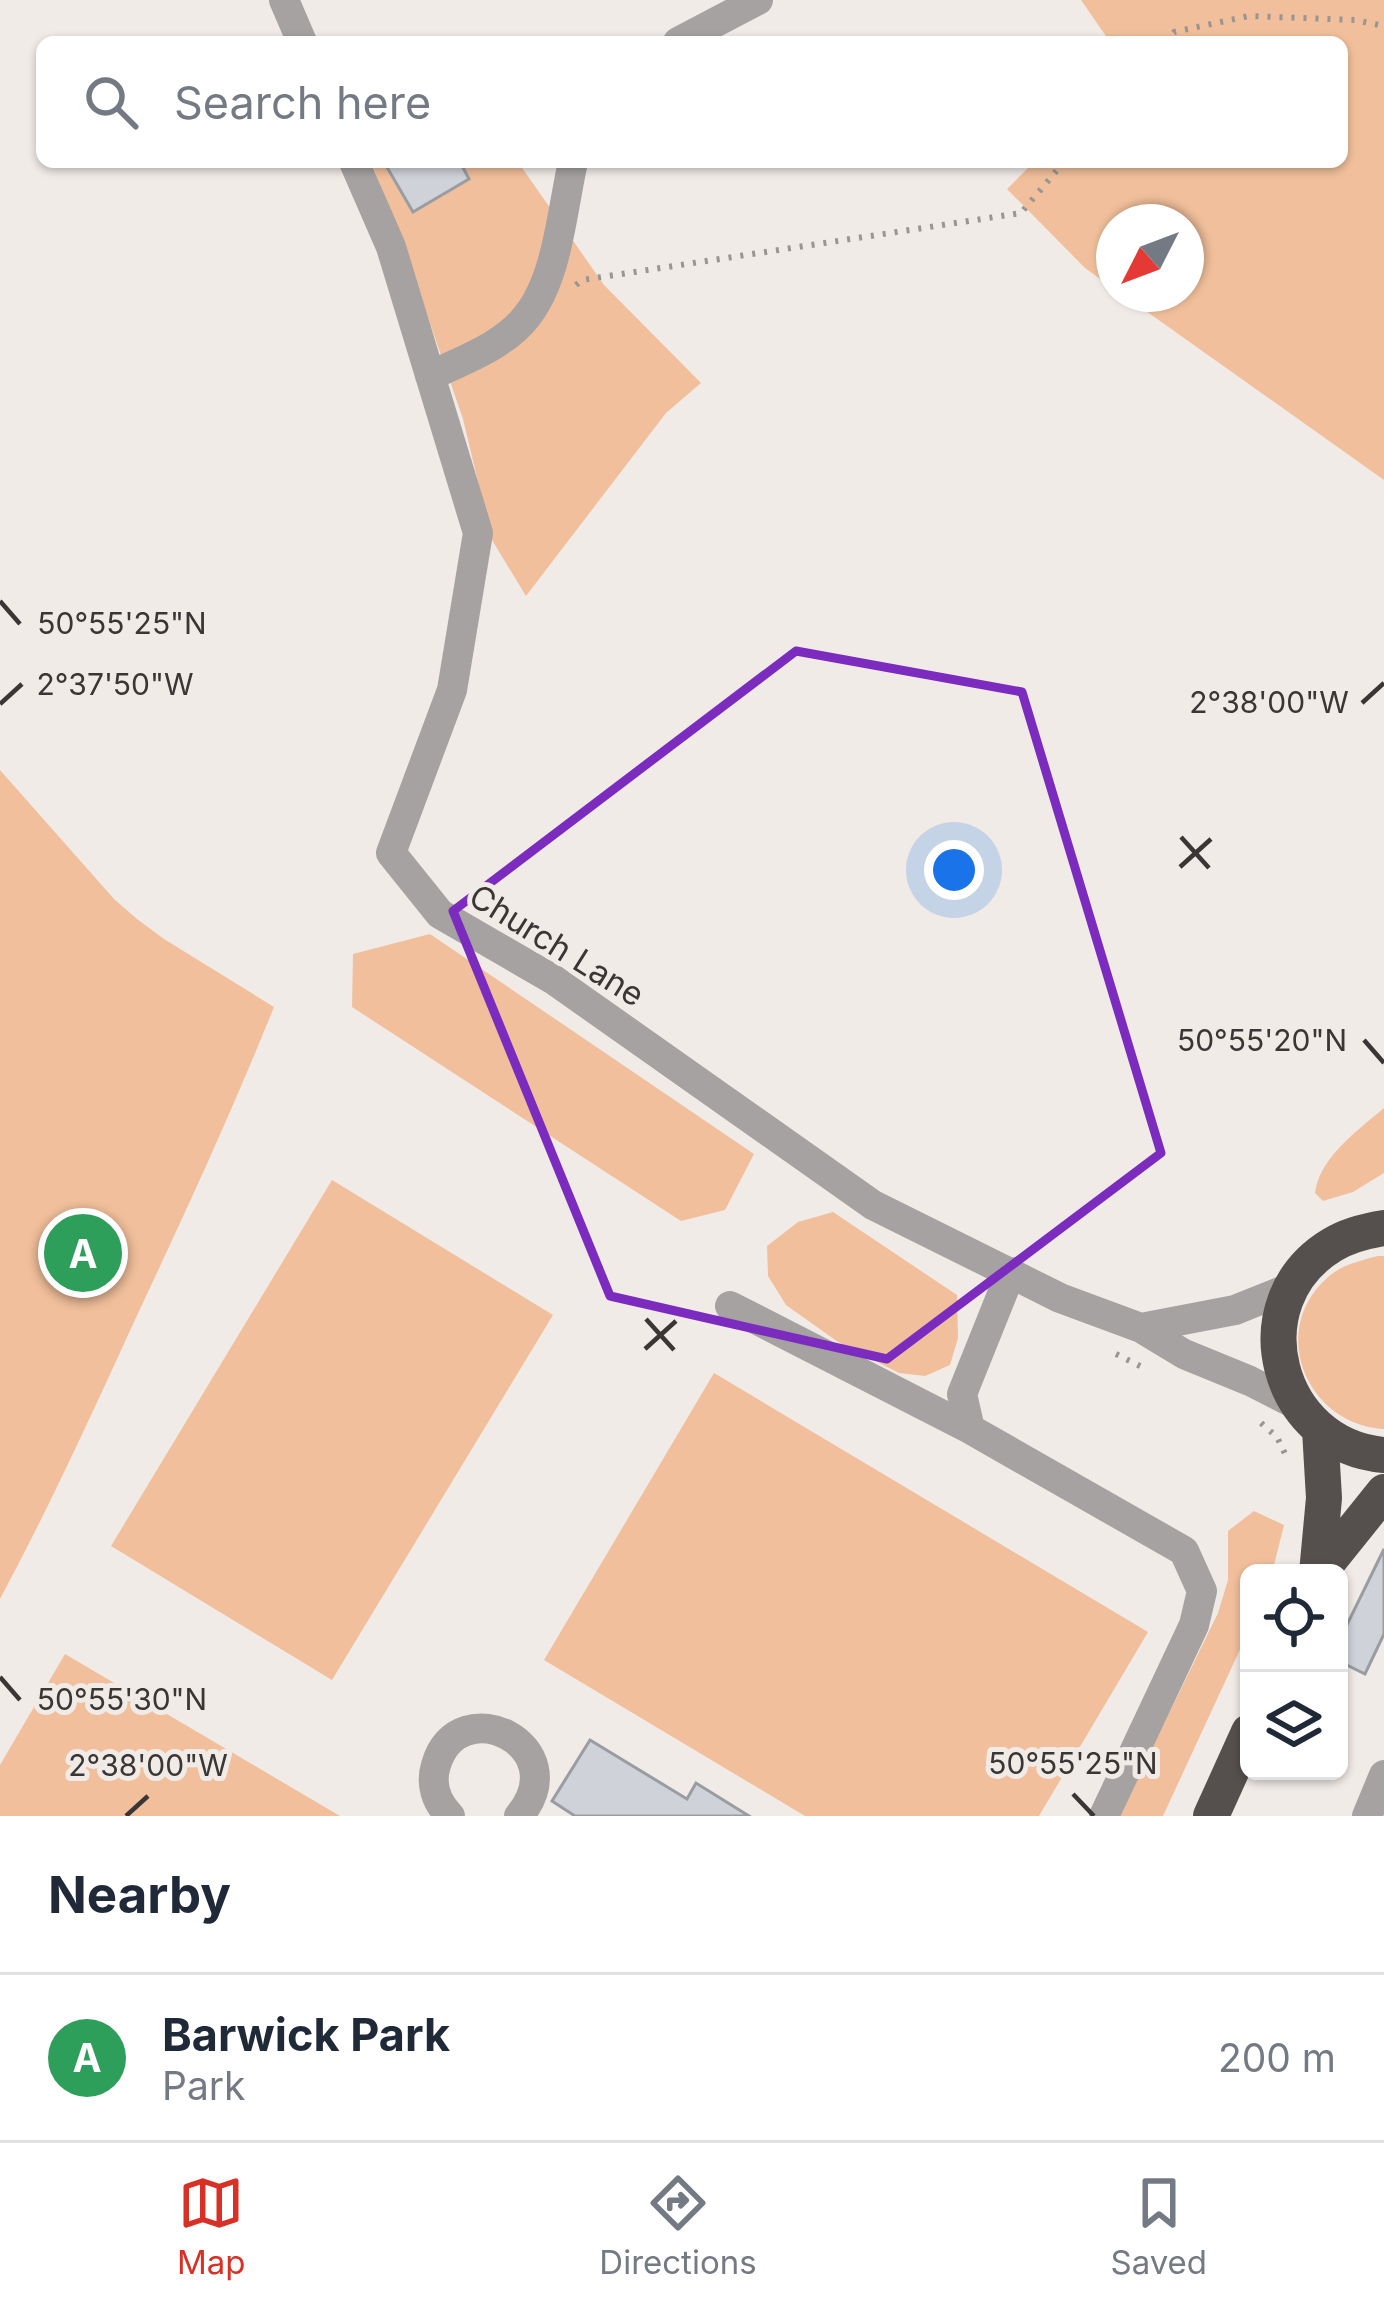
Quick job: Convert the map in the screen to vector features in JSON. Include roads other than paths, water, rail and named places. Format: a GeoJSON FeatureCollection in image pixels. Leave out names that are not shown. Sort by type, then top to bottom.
{"type":"FeatureCollection","features":[{"type":"Feature","properties":{"kind":"highway"},"geometry":{"type":"LineString","coordinates":[[1384,1228],[1356,1233],[1330,1245],[1308,1264],[1282,1310],[1279,1347],[1286,1383],[1309,1418],[1356,1450],[1384,1455]]}},
{"type":"Feature","properties":{"kind":"highway"},"geometry":{"type":"LineString","coordinates":[[1309,1418],[1324,1498],[1319,1564]]}},
{"type":"Feature","properties":{"kind":"highway"},"geometry":{"type":"LineString","coordinates":[[1325,1564],[1384,1492]]}},
{"type":"Feature","properties":{"kind":"highway"},"geometry":{"type":"LineString","coordinates":[[1211,1816],[1240,1752]]}},
{"type":"Feature","properties":{"kind":"street"},"geometry":{"type":"LineString","coordinates":[[284,0],[299,36]]}},
{"type":"Feature","properties":{"kind":"street"},"geometry":{"type":"LineString","coordinates":[[689,36],[758,0]]}},
{"type":"Feature","properties":{"kind":"street","name":"Church Lane"},"geometry":{"type":"LineString","coordinates":[[357,168],[391,247],[478,532],[452,690],[391,853],[440,914],[554,980],[873,1204],[1060,1298],[1141,1328],[1184,1354],[1250,1381],[1309,1418]]}},
{"type":"Feature","properties":{"kind":"street"},"geometry":{"type":"LineString","coordinates":[[430,376],[500,340],[526,317],[548,281],[572,168]]}},
{"type":"Feature","properties":{"kind":"street"},"geometry":{"type":"LineString","coordinates":[[970,1429],[962,1394],[1011,1272]]}},
{"type":"Feature","properties":{"kind":"street"},"geometry":{"type":"LineString","coordinates":[[1141,1328],[1235,1310],[1292,1287]]}},
{"type":"Feature","properties":{"kind":"street"},"geometry":{"type":"LineString","coordinates":[[730,1306],[970,1429],[1184,1551],[1202,1592],[1194,1625],[1104,1816]]}},
{"type":"Feature","properties":{"kind":"street"},"geometry":{"type":"LineString","coordinates":[[450,1816],[434,1791],[438,1757],[462,1733],[479,1728],[510,1735],[531,1759],[534,1790],[519,1816]]}},
{"type":"Feature","properties":{"kind":"street"},"geometry":{"type":"LineString","coordinates":[[1367,1816],[1384,1775]]}},
{"type":"Feature","properties":{"kind":"place","name":"Barwick Park"},"geometry":{"type":"Point","coordinates":[83,1253]}}]}
